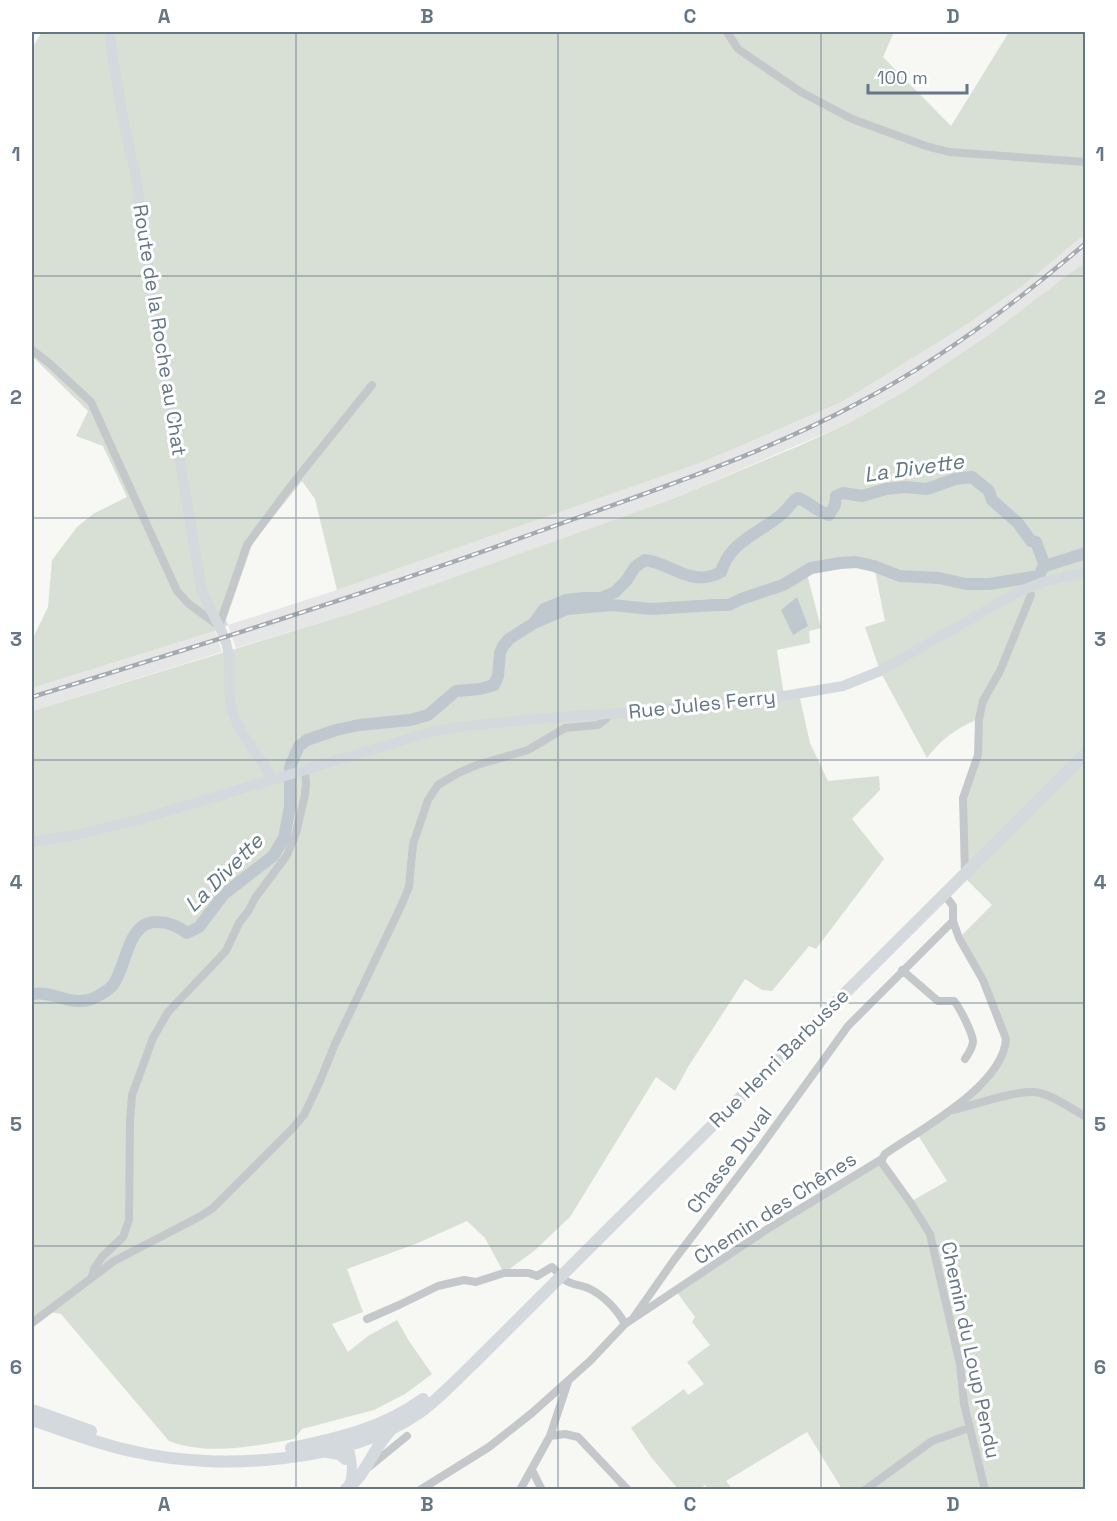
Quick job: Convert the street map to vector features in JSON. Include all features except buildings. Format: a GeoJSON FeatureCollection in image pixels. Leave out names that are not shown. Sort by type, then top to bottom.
{"type":"FeatureCollection","features":[{"type":"Feature","properties":{"kind":"main road","name":"Route de la Roche au Chat"},"geometry":{"type":"LineString","coordinates":[[110,32],[121,108],[138,188],[152,294],[198,573],[204,596],[228,650],[233,715],[272,779]]}},
{"type":"Feature","properties":{"kind":"main road","name":"Rue Jules Ferry"},"geometry":{"type":"LineString","coordinates":[[32,842],[87,832],[184,807],[431,732],[501,723],[784,696],[843,686],[880,671],[1018,592],[1043,582],[1086,572]]}},
{"type":"Feature","properties":{"kind":"main road","name":"Rue Henri Barbusse"},"geometry":{"type":"LineString","coordinates":[[473,1364],[1086,753]]}},
{"type":"Feature","properties":{"kind":"main road"},"geometry":{"type":"LineString","coordinates":[[346,1489],[357,1480],[380,1441],[393,1428],[435,1401],[473,1364]]}},
{"type":"Feature","properties":{"kind":"main road"},"geometry":{"type":"LineString","coordinates":[[32,1410],[134,1444],[191,1454],[248,1455],[344,1442],[412,1407],[473,1364]]}},
{"type":"Feature","properties":{"kind":"main road"},"geometry":{"type":"LineString","coordinates":[[32,1419],[119,1448],[189,1461],[253,1461],[319,1451],[393,1428]]}},
{"type":"Feature","properties":{"kind":"main road"},"geometry":{"type":"LineString","coordinates":[[344,1442],[351,1458],[348,1464],[351,1481],[346,1489]]}},
{"type":"Feature","properties":{"kind":"main road"},"geometry":{"type":"LineString","coordinates":[[319,1451],[332,1453],[348,1464]]}},
{"type":"Feature","properties":{"kind":"street"},"geometry":{"type":"LineString","coordinates":[[727,32],[738,49],[801,92],[852,119],[926,146],[949,152],[1086,162]]}},
{"type":"Feature","properties":{"kind":"street"},"geometry":{"type":"LineString","coordinates":[[32,350],[91,402],[177,591],[189,604],[219,626],[247,545],[290,487],[372,385]]}},
{"type":"Feature","properties":{"kind":"street"},"geometry":{"type":"LineString","coordinates":[[965,873],[963,798],[978,755],[979,719],[983,701],[1000,671],[1031,595]]}},
{"type":"Feature","properties":{"kind":"street"},"geometry":{"type":"LineString","coordinates":[[32,1323],[123,1255],[213,1208],[291,1131],[304,1115],[409,887],[413,844],[428,800],[438,785],[477,765],[528,750],[565,728],[598,725],[607,718],[608,714]]}},
{"type":"Feature","properties":{"kind":"street"},"geometry":{"type":"LineString","coordinates":[[92,1276],[102,1257],[123,1237],[129,1221],[132,1095],[153,1038],[168,1012],[226,951],[255,898],[287,855],[296,833],[304,795],[306,783],[301,771]]}},
{"type":"Feature","properties":{"kind":"street","name":"Chemin des Chênes"},"geometry":{"type":"LineString","coordinates":[[420,1490],[489,1447],[568,1381],[633,1318],[769,1228],[882,1160],[885,1154],[949,1111],[976,1089],[991,1072],[1005,1047],[1006,1039],[983,980],[959,938],[953,921],[953,906],[944,894]]}},
{"type":"Feature","properties":{"kind":"street","name":"Chasse Duval"},"geometry":{"type":"LineString","coordinates":[[633,1318],[848,1026],[953,921]]}},
{"type":"Feature","properties":{"kind":"street"},"geometry":{"type":"LineString","coordinates":[[902,970],[938,1000],[954,1001],[959,1006],[973,1041],[972,1048],[965,1059]]}},
{"type":"Feature","properties":{"kind":"street"},"geometry":{"type":"LineString","coordinates":[[949,1111],[1014,1094],[1032,1092],[1048,1096],[1086,1117]]}},
{"type":"Feature","properties":{"kind":"street","name":"Chemin du Loup Pendu"},"geometry":{"type":"LineString","coordinates":[[882,1160],[930,1234],[960,1364],[969,1428],[985,1490]]}},
{"type":"Feature","properties":{"kind":"street"},"geometry":{"type":"LineString","coordinates":[[367,1319],[438,1286],[464,1280],[476,1282],[504,1273],[529,1273],[537,1276],[552,1267],[570,1283],[588,1288],[609,1303],[625,1324]]}},
{"type":"Feature","properties":{"kind":"street"},"geometry":{"type":"LineString","coordinates":[[520,1490],[550,1436],[568,1381]]}},
{"type":"Feature","properties":{"kind":"street"},"geometry":{"type":"LineString","coordinates":[[547,1398],[557,1403],[558,1413]]}},
{"type":"Feature","properties":{"kind":"street"},"geometry":{"type":"LineString","coordinates":[[866,1490],[932,1441],[969,1428]]}},
{"type":"Feature","properties":{"kind":"street"},"geometry":{"type":"LineString","coordinates":[[550,1436],[564,1434],[578,1437],[628,1490]]}},
{"type":"Feature","properties":{"kind":"street"},"geometry":{"type":"LineString","coordinates":[[365,1468],[368,1468],[407,1436]]}},
{"type":"Feature","properties":{"kind":"street"},"geometry":{"type":"LineString","coordinates":[[532,1470],[542,1490]]}},
{"type":"Feature","properties":{"kind":"shaded area"},"geometry":{"type":"Polygon","coordinates":[[[42,32],[894,32],[883,57],[951,126],[1009,32],[1085,32],[1085,234],[1025,284],[969,323],[842,402],[703,462],[337,590],[315,499],[302,481],[253,542],[226,620],[228,625],[32,688],[32,640],[48,607],[52,560],[77,527],[93,514],[127,497],[103,446],[76,436],[88,411],[32,356],[32,48],[42,32]]]}},
{"type":"Feature","properties":{"kind":"shaded area"},"geometry":{"type":"Polygon","coordinates":[[[1085,234],[1085,262],[1078,269],[994,331],[905,391],[849,423],[672,499],[365,609],[236,648],[228,625],[337,590],[703,462],[842,402],[969,323],[1025,284],[1085,234]]]}},
{"type":"Feature","properties":{"kind":"shaded area"},"geometry":{"type":"Polygon","coordinates":[[[1085,262],[1085,1489],[842,1489],[807,1432],[726,1481],[732,1489],[708,1489],[705,1485],[700,1489],[678,1489],[651,1457],[631,1428],[684,1389],[688,1395],[704,1384],[687,1362],[710,1345],[692,1322],[695,1317],[676,1291],[882,1160],[910,1202],[947,1181],[916,1132],[976,1089],[1005,1047],[1004,1030],[959,938],[992,905],[968,881],[965,873],[963,798],[975,765],[978,719],[950,735],[927,758],[880,671],[865,627],[885,621],[874,566],[856,562],[806,570],[821,628],[809,631],[810,643],[777,650],[784,696],[799,694],[810,743],[828,781],[879,776],[880,790],[852,819],[884,859],[816,949],[809,946],[772,991],[762,990],[745,979],[675,1091],[656,1077],[570,1217],[534,1251],[504,1273],[485,1238],[467,1221],[418,1243],[347,1269],[363,1312],[332,1324],[348,1352],[368,1336],[397,1320],[432,1374],[405,1394],[374,1410],[302,1429],[294,1439],[231,1448],[199,1448],[169,1441],[61,1314],[51,1312],[32,1328],[32,711],[365,609],[672,499],[801,445],[849,423],[905,391],[994,331],[1085,262]]]}},
{"type":"Feature","properties":{"kind":"shaded area"},"geometry":{"type":"Polygon","coordinates":[[[797,597],[808,626],[793,635],[781,610],[797,597]]]}},
{"type":"Feature","properties":{"kind":"shaded area"},"geometry":{"type":"Polygon","coordinates":[[[215,631],[222,652],[32,711],[32,688],[215,631]]]}},
{"type":"Feature","properties":{"kind":"waterway","name":"La Divette"},"geometry":{"type":"LineString","coordinates":[[534,623],[544,609],[566,600],[601,598],[615,592],[635,567],[645,560],[691,576],[710,576],[721,572],[725,561],[738,545],[782,514],[798,498],[829,515],[835,505],[836,496],[843,493],[862,496],[886,489],[905,487],[927,489],[955,479],[972,477],[989,491],[992,500],[1018,523],[1031,541],[1036,542],[1045,566]]}},
{"type":"Feature","properties":{"kind":"waterway","name":"La Divette"},"geometry":{"type":"LineString","coordinates":[[32,994],[47,994],[78,1001],[94,998],[113,985],[129,946],[139,929],[157,922],[173,925],[187,933],[199,927],[224,894],[273,856],[284,838],[290,807],[290,767],[299,746],[307,740],[359,725],[410,720],[428,715],[456,691],[494,685],[498,676],[500,653],[509,639],[534,623],[567,609],[612,605],[651,609],[729,605],[783,585],[811,568],[856,562],[900,576],[939,578],[966,584],[989,584],[1039,576],[1045,566],[1086,553]]}},
{"type":"Feature","properties":{"kind":"railway"},"geometry":{"type":"LineString","coordinates":[[32,697],[406,578],[738,459],[819,423],[918,368],[976,330],[1086,243]]}}]}
